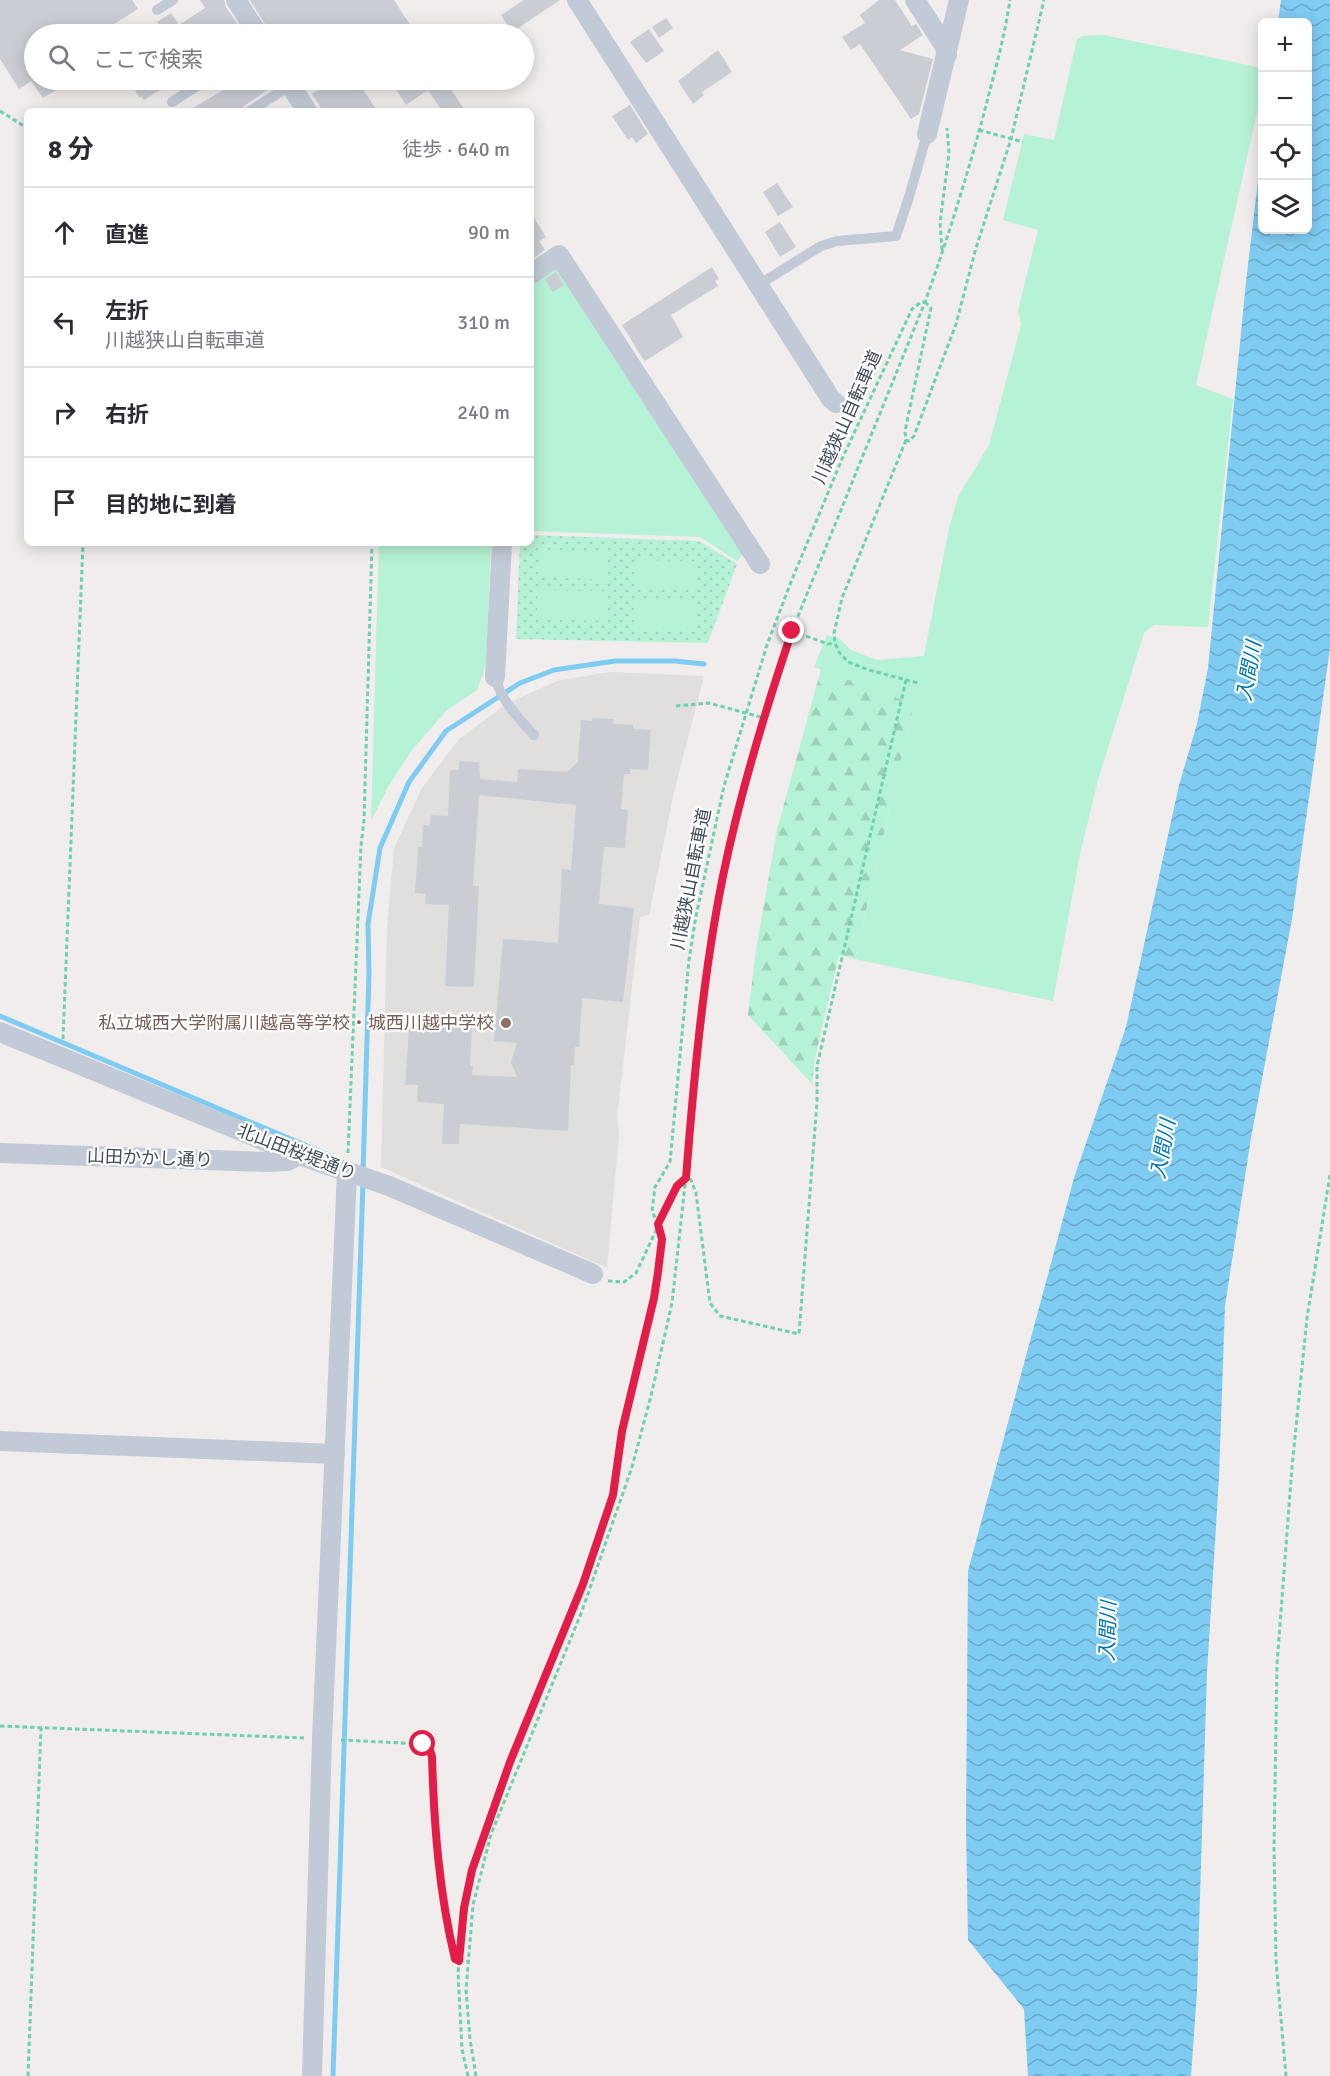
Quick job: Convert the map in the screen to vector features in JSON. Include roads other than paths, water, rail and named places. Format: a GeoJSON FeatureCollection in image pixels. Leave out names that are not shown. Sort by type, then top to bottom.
{"type":"FeatureCollection","features":[{"type":"Feature","properties":{"kind":"street"},"geometry":{"type":"LineString","coordinates":[[236,0],[252,24]]}},
{"type":"Feature","properties":{"kind":"street"},"geometry":{"type":"LineString","coordinates":[[577,0],[831,399],[836,403]]}},
{"type":"Feature","properties":{"kind":"street"},"geometry":{"type":"LineString","coordinates":[[915,0],[944,45],[947,55]]}},
{"type":"Feature","properties":{"kind":"street"},"geometry":{"type":"LineString","coordinates":[[927,134],[959,0]]}},
{"type":"Feature","properties":{"kind":"street"},"geometry":{"type":"LineString","coordinates":[[294,90],[305,108]]}},
{"type":"Feature","properties":{"kind":"street"},"geometry":{"type":"LineString","coordinates":[[534,272],[559,255],[760,564]]}},
{"type":"Feature","properties":{"kind":"street"},"geometry":{"type":"LineString","coordinates":[[496,680],[502,546]]}},
{"type":"Feature","properties":{"kind":"street","name":"北山田桜堤通り"},"geometry":{"type":"LineString","coordinates":[[0,1032],[299,1155],[389,1186],[593,1274]]}},
{"type":"Feature","properties":{"kind":"street","name":"山田かかし通り"},"geometry":{"type":"LineString","coordinates":[[0,1153],[267,1162],[287,1161],[299,1155]]}},
{"type":"Feature","properties":{"kind":"street"},"geometry":{"type":"LineString","coordinates":[[312,2076],[328,1739],[335,1454],[347,1173]]}},
{"type":"Feature","properties":{"kind":"street"},"geometry":{"type":"LineString","coordinates":[[0,1441],[335,1454]]}},
{"type":"Feature","properties":{"kind":"lane"},"geometry":{"type":"LineString","coordinates":[[157,10],[173,0]]}},
{"type":"Feature","properties":{"kind":"lane"},"geometry":{"type":"LineString","coordinates":[[172,102],[191,90]]}},
{"type":"Feature","properties":{"kind":"lane"},"geometry":{"type":"LineString","coordinates":[[254,108],[278,90]]}},
{"type":"Feature","properties":{"kind":"lane"},"geometry":{"type":"LineString","coordinates":[[758,285],[821,246],[837,240],[896,236],[927,134]]}},
{"type":"Feature","properties":{"kind":"lane"},"geometry":{"type":"LineString","coordinates":[[496,680],[512,712],[534,735]]}},
{"type":"Feature","properties":{"kind":"water","name":"入間川"},"geometry":{"type":"Polygon","coordinates":[[[1281,0],[1330,0],[1330,648],[1292,919],[1251,1138],[1225,1306],[1219,1477],[1207,1673],[1197,1992],[1191,2076],[1028,2076],[1024,2009],[968,1940],[966,1825],[968,1571],[1074,1178],[1126,1027],[1179,785],[1197,724],[1208,668],[1258,181],[1258,234],[1312,234],[1312,18],[1279,18],[1281,0]]]}},
{"type":"Feature","properties":{"kind":"waterway"},"geometry":{"type":"LineString","coordinates":[[363,1173],[369,973],[368,924],[380,848],[409,782],[446,731],[520,683],[554,670],[615,661],[675,661],[704,664]]}},
{"type":"Feature","properties":{"kind":"waterway"},"geometry":{"type":"LineString","coordinates":[[0,1016],[333,1157]]}},
{"type":"Feature","properties":{"kind":"waterway"},"geometry":{"type":"LineString","coordinates":[[333,2076],[363,1182]]}},
{"type":"Feature","properties":{"kind":"place","name":"私立城西大学附属川越高等学校・城西川越中学校"},"geometry":{"type":"Point","coordinates":[506,1023]}}]}
